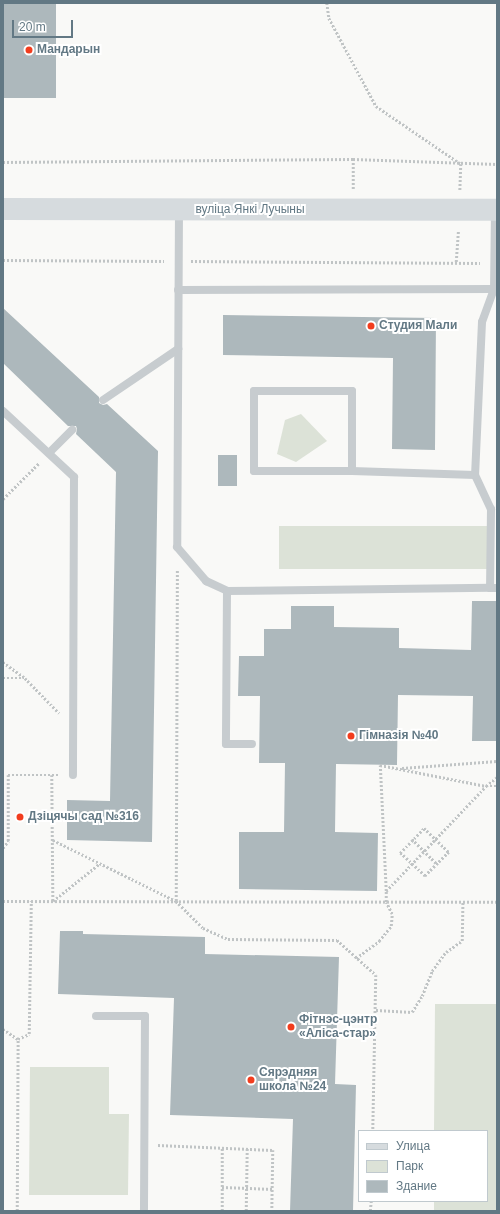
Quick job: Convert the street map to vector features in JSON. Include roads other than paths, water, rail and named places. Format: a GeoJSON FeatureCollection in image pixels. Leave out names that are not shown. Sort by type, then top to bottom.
{"type":"FeatureCollection","features":[{"type":"Feature","properties":{"kind":"main road","name":"вуліца Янкі Лучыны"},"geometry":{"type":"LineString","coordinates":[[3,209],[496,210]]}},
{"type":"Feature","properties":{"kind":"lane"},"geometry":{"type":"LineString","coordinates":[[179,209],[177,547],[206,581],[227,591],[493,588],[491,509],[475,476],[482,322],[494,289],[496,210]]}},
{"type":"Feature","properties":{"kind":"lane"},"geometry":{"type":"LineString","coordinates":[[178,290],[494,289]]}},
{"type":"Feature","properties":{"kind":"lane"},"geometry":{"type":"LineString","coordinates":[[103,400],[178,349]]}},
{"type":"Feature","properties":{"kind":"lane"},"geometry":{"type":"LineString","coordinates":[[352,471],[352,391],[254,391],[254,471],[352,471],[475,476]]}},
{"type":"Feature","properties":{"kind":"lane"},"geometry":{"type":"LineString","coordinates":[[3,411],[74,477],[72,775]]}},
{"type":"Feature","properties":{"kind":"lane"},"geometry":{"type":"LineString","coordinates":[[49,453],[72,430]]}},
{"type":"Feature","properties":{"kind":"lane"},"geometry":{"type":"LineString","coordinates":[[227,591],[226,744],[252,744]]}},
{"type":"Feature","properties":{"kind":"lane"},"geometry":{"type":"LineString","coordinates":[[96,1016],[145,1016],[144,1211]]}},
{"type":"Feature","properties":{"kind":"place","name":"Мандарын"},"geometry":{"type":"Point","coordinates":[29,50]}},
{"type":"Feature","properties":{"kind":"place","name":"Студия Мали"},"geometry":{"type":"Point","coordinates":[371,326]}},
{"type":"Feature","properties":{"kind":"place","name":"Гімназія №40"},"geometry":{"type":"Point","coordinates":[351,736]}},
{"type":"Feature","properties":{"kind":"place","name":"Дзіцячы сад №316"},"geometry":{"type":"Point","coordinates":[20,817]}},
{"type":"Feature","properties":{"kind":"place","name":"Фітнэс-цэнтр «Аліса-стар»"},"geometry":{"type":"Point","coordinates":[291,1027]}},
{"type":"Feature","properties":{"kind":"place","name":"Сярэдняя школа №24"},"geometry":{"type":"Point","coordinates":[251,1080]}}]}
